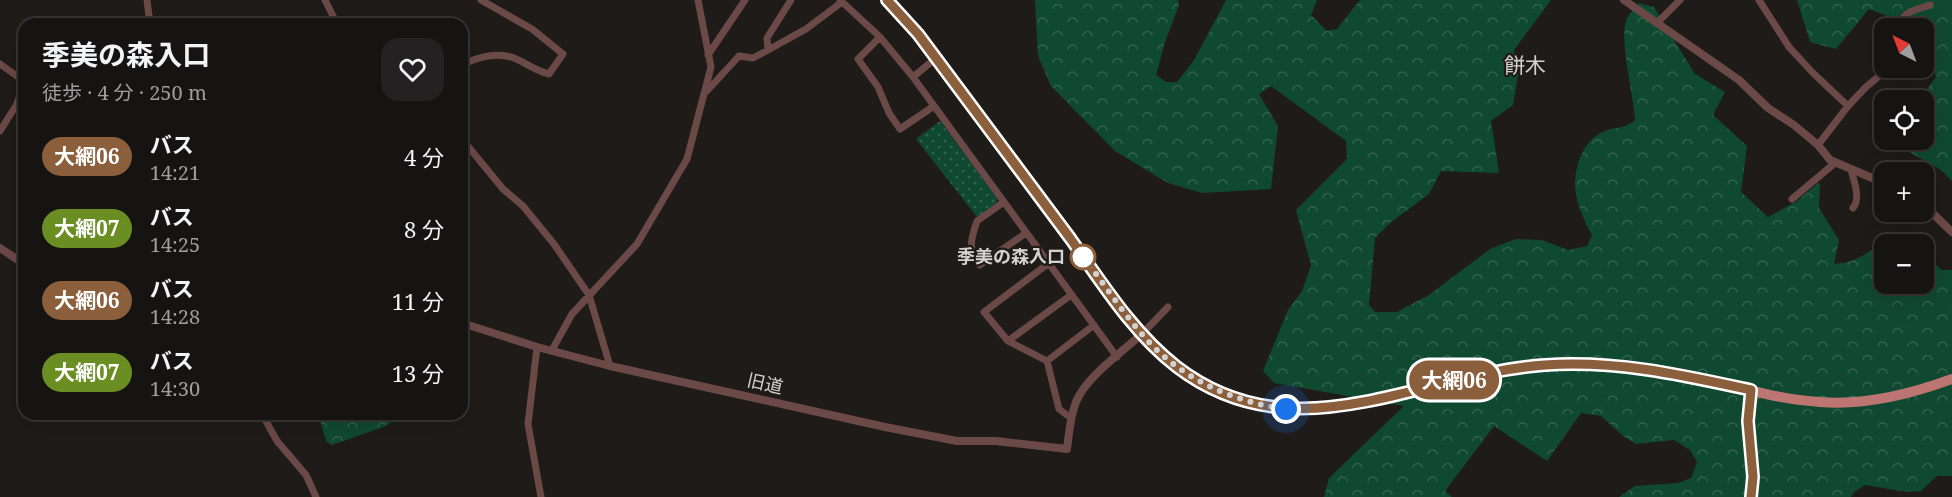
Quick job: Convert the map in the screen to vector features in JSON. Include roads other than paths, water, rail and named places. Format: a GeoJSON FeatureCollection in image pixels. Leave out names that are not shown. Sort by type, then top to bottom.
{"type":"FeatureCollection","features":[{"type":"Feature","properties":{"kind":"main road"},"geometry":{"type":"LineString","coordinates":[[887,0],[918,34],[1142,334],[1178,368],[1206,385],[1238,399],[1286,409],[1340,406],[1496,372],[1568,363],[1609,364],[1670,372],[1790,399],[1823,403],[1854,402],[1911,393],[1952,379]]}},
{"type":"Feature","properties":{"kind":"main road"},"geometry":{"type":"LineString","coordinates":[[1750,497],[1753,477],[1748,421],[1751,390]]}},
{"type":"Feature","properties":{"kind":"street"},"geometry":{"type":"LineString","coordinates":[[147,0],[149,18]]}},
{"type":"Feature","properties":{"kind":"street"},"geometry":{"type":"LineString","coordinates":[[325,0],[335,18]]}},
{"type":"Feature","properties":{"kind":"street"},"geometry":{"type":"LineString","coordinates":[[468,63],[493,56],[512,58],[549,74],[563,54],[532,29],[482,0]]}},
{"type":"Feature","properties":{"kind":"street"},"geometry":{"type":"LineString","coordinates":[[552,350],[572,314],[637,244],[687,159],[711,67],[698,0]]}},
{"type":"Feature","properties":{"kind":"street"},"geometry":{"type":"LineString","coordinates":[[708,55],[745,0]]}},
{"type":"Feature","properties":{"kind":"street"},"geometry":{"type":"LineString","coordinates":[[768,50],[767,38],[792,0]]}},
{"type":"Feature","properties":{"kind":"street"},"geometry":{"type":"LineString","coordinates":[[1624,0],[1739,80],[1768,108],[1794,125],[1818,145],[1830,160],[1874,179]]}},
{"type":"Feature","properties":{"kind":"street"},"geometry":{"type":"LineString","coordinates":[[1657,23],[1680,0]]}},
{"type":"Feature","properties":{"kind":"street"},"geometry":{"type":"LineString","coordinates":[[1759,0],[1789,46],[1813,73],[1848,106]]}},
{"type":"Feature","properties":{"kind":"street"},"geometry":{"type":"LineString","coordinates":[[704,94],[738,56],[753,58],[768,50],[806,29],[841,1],[880,37],[913,77],[1117,357]]}},
{"type":"Feature","properties":{"kind":"street"},"geometry":{"type":"LineString","coordinates":[[1903,18],[1909,12],[1930,5]]}},
{"type":"Feature","properties":{"kind":"street"},"geometry":{"type":"LineString","coordinates":[[880,37],[858,59],[878,87],[889,113],[900,129],[934,106]]}},
{"type":"Feature","properties":{"kind":"street"},"geometry":{"type":"LineString","coordinates":[[913,77],[936,58]]}},
{"type":"Feature","properties":{"kind":"street"},"geometry":{"type":"LineString","coordinates":[[0,64],[18,78]]}},
{"type":"Feature","properties":{"kind":"street"},"geometry":{"type":"LineString","coordinates":[[709,74],[711,78],[716,79]]}},
{"type":"Feature","properties":{"kind":"street"},"geometry":{"type":"LineString","coordinates":[[1818,145],[1848,106],[1877,78]]}},
{"type":"Feature","properties":{"kind":"street"},"geometry":{"type":"LineString","coordinates":[[0,131],[18,99]]}},
{"type":"Feature","properties":{"kind":"street"},"geometry":{"type":"LineString","coordinates":[[468,146],[503,189],[523,206],[548,236],[589,296],[610,366]]}},
{"type":"Feature","properties":{"kind":"street"},"geometry":{"type":"LineString","coordinates":[[1792,199],[1835,163]]}},
{"type":"Feature","properties":{"kind":"street"},"geometry":{"type":"LineString","coordinates":[[1851,169],[1857,196],[1856,206],[1853,208]]}},
{"type":"Feature","properties":{"kind":"street"},"geometry":{"type":"LineString","coordinates":[[1004,202],[977,221],[971,243],[972,254],[980,265],[1026,233]]}},
{"type":"Feature","properties":{"kind":"street"},"geometry":{"type":"LineString","coordinates":[[1934,215],[1952,232]]}},
{"type":"Feature","properties":{"kind":"street"},"geometry":{"type":"LineString","coordinates":[[0,248],[18,260]]}},
{"type":"Feature","properties":{"kind":"street"},"geometry":{"type":"LineString","coordinates":[[1049,264],[984,312],[1008,341],[1047,361],[1059,409],[1071,418],[1077,400],[1084,389],[1167,307]]}},
{"type":"Feature","properties":{"kind":"street"},"geometry":{"type":"LineString","coordinates":[[1008,341],[1071,295]]}},
{"type":"Feature","properties":{"kind":"street","name":"旧道"},"geometry":{"type":"LineString","coordinates":[[468,325],[610,366],[957,441],[996,441],[1067,449],[1071,418]]}},
{"type":"Feature","properties":{"kind":"street"},"geometry":{"type":"LineString","coordinates":[[1047,361],[1094,325]]}},
{"type":"Feature","properties":{"kind":"street"},"geometry":{"type":"LineString","coordinates":[[537,346],[528,424],[541,497]]}},
{"type":"Feature","properties":{"kind":"street"},"geometry":{"type":"LineString","coordinates":[[265,420],[277,441],[306,475],[316,497]]}},
{"type":"Feature","properties":{"kind":"place","name":"季美の森入口"},"geometry":{"type":"Point","coordinates":[1083,257]}},
{"type":"Feature","properties":{"kind":"district","name":"餅木"},"geometry":{"type":"Point","coordinates":[1525,66]}}]}
